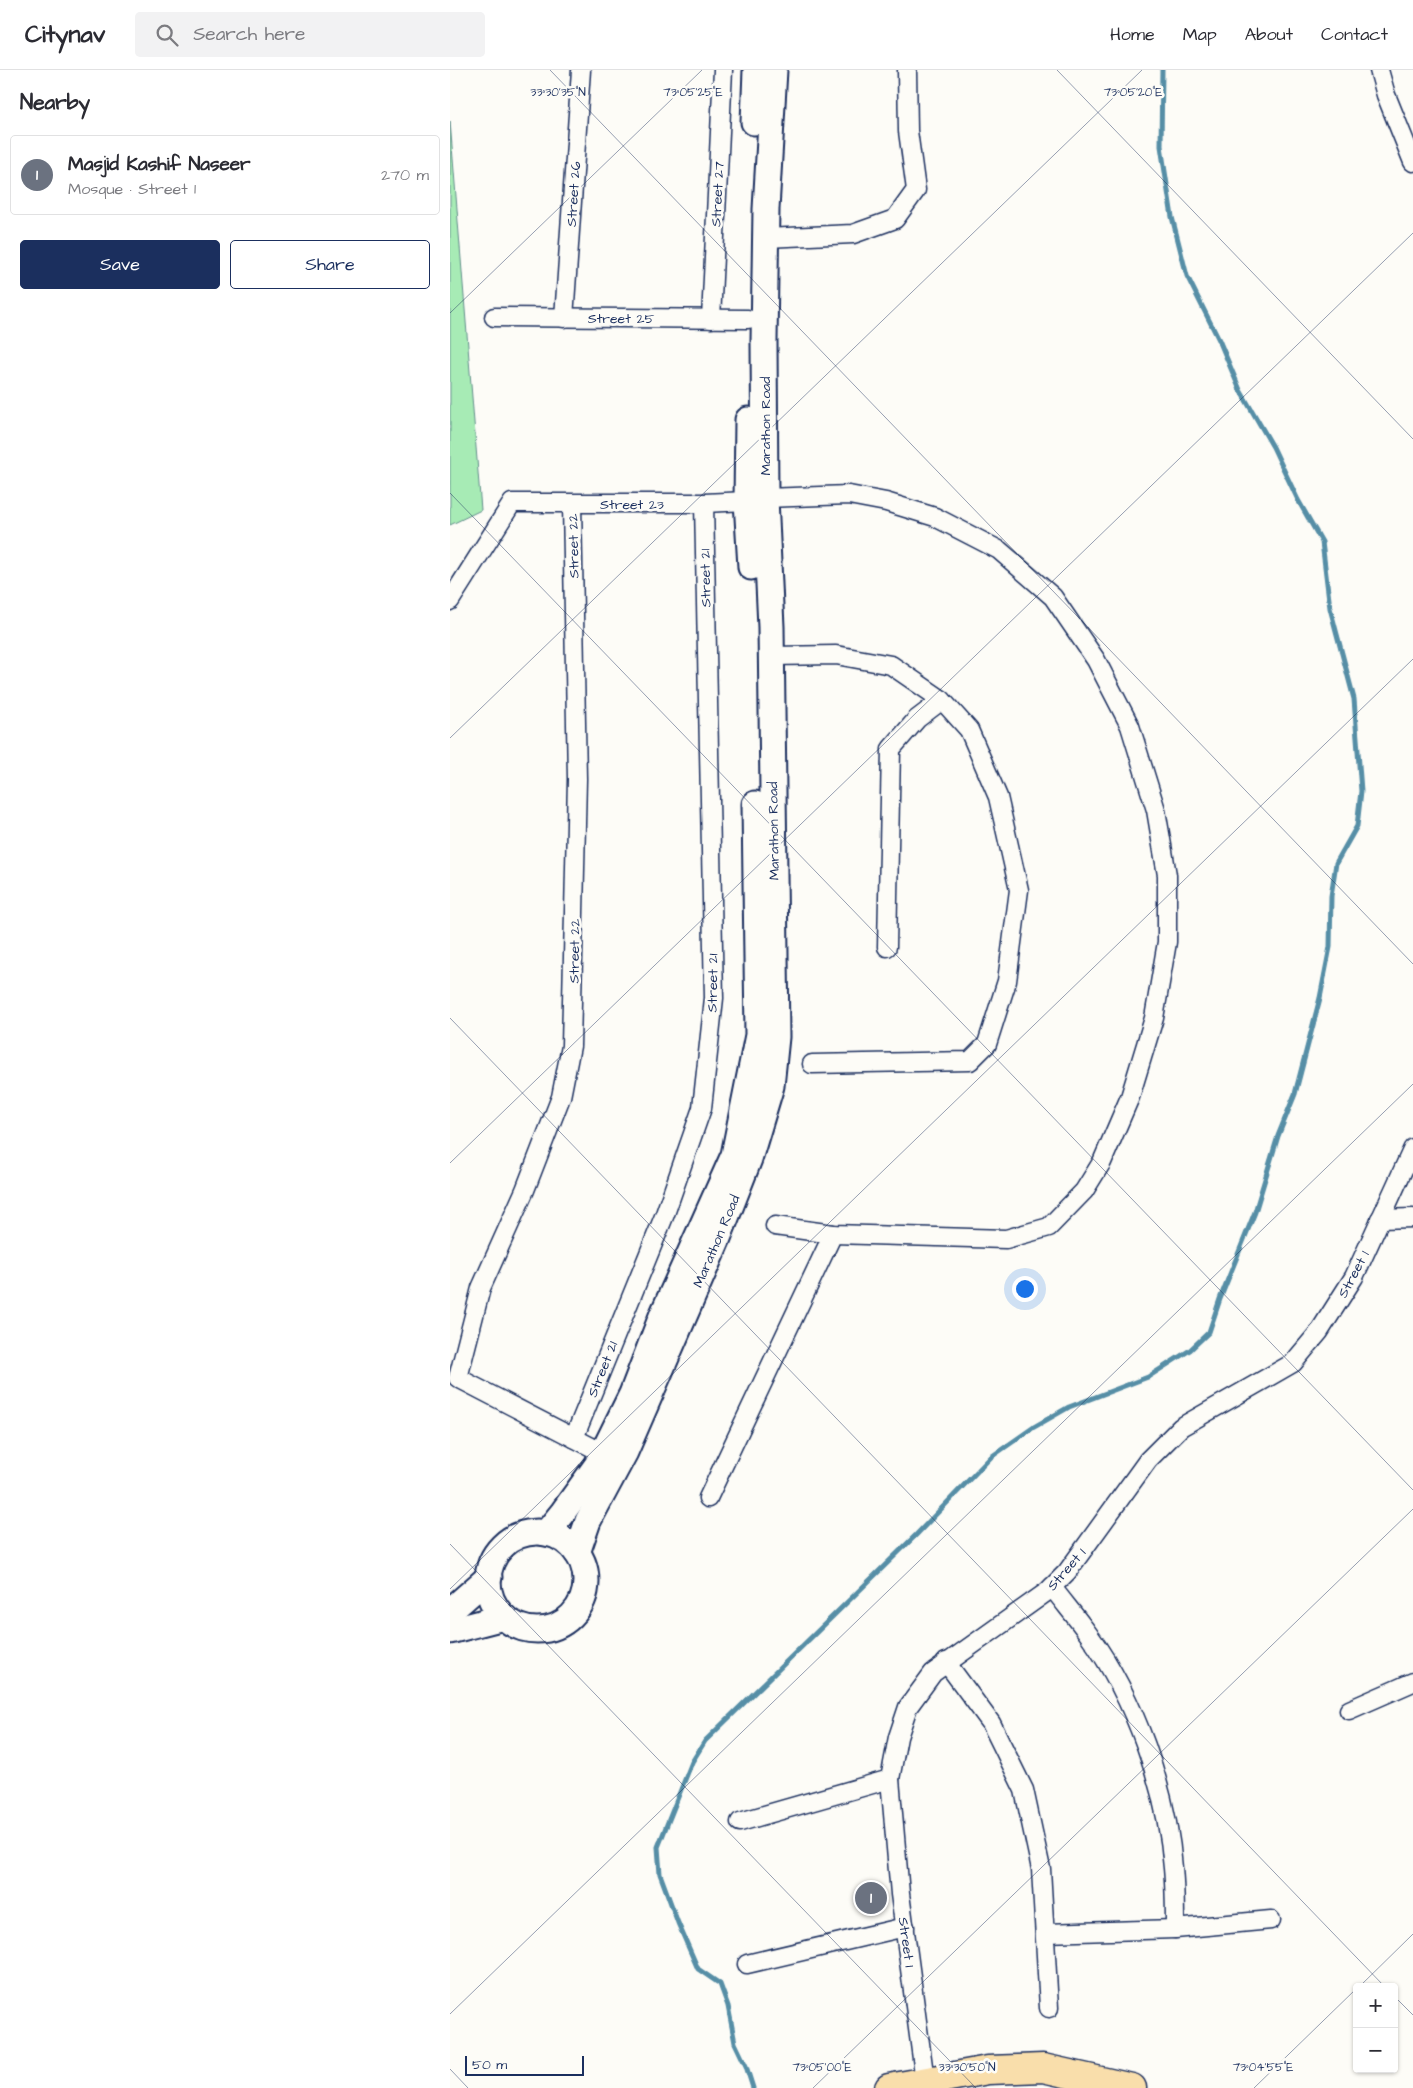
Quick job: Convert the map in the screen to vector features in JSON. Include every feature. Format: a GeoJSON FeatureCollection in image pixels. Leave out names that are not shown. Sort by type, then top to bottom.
{"type":"FeatureCollection","features":[{"type":"Feature","properties":{"kind":"main road","name":"Marathon Road"},"geometry":{"type":"LineString","coordinates":[[577,1553],[588,1521],[626,1452],[718,1238],[749,1159],[771,1086],[776,1037],[771,656],[756,499],[748,319],[756,70]]}},
{"type":"Feature","properties":{"kind":"main road","name":"Marathon Road"},"geometry":{"type":"LineString","coordinates":[[546,1533],[597,1465],[603,1453],[632,1394],[662,1316],[734,1155],[758,1035],[754,618],[756,499],[774,70]]}},
{"type":"Feature","properties":{"kind":"main road"},"geometry":{"type":"LineString","coordinates":[[546,1533],[553,1534],[566,1542],[577,1553],[584,1567],[586,1582],[584,1597],[576,1611],[565,1622],[551,1628],[535,1630],[519,1626],[504,1617],[494,1604],[489,1588],[489,1570],[496,1555],[507,1542],[522,1534],[546,1533]]}},
{"type":"Feature","properties":{"kind":"main road"},"geometry":{"type":"LineString","coordinates":[[450,1608],[457,1605],[489,1578]]}},
{"type":"Feature","properties":{"kind":"main road"},"geometry":{"type":"LineString","coordinates":[[450,1631],[504,1617]]}},
{"type":"Feature","properties":{"kind":"main road"},"geometry":{"type":"LineString","coordinates":[[889,2088],[988,2070],[1044,2068],[1132,2088]]}},
{"type":"Feature","properties":{"kind":"street","name":"Street 26"},"geometry":{"type":"LineString","coordinates":[[564,318],[581,70]]}},
{"type":"Feature","properties":{"kind":"street","name":"Street 27"},"geometry":{"type":"LineString","coordinates":[[711,319],[723,70]]}},
{"type":"Feature","properties":{"kind":"street"},"geometry":{"type":"LineString","coordinates":[[766,238],[853,234],[895,219],[916,190],[908,131],[907,70]]}},
{"type":"Feature","properties":{"kind":"street"},"geometry":{"type":"LineString","coordinates":[[1379,70],[1386,95],[1413,162]]}},
{"type":"Feature","properties":{"kind":"street","name":"Street 25"},"geometry":{"type":"LineString","coordinates":[[494,317],[748,319]]}},
{"type":"Feature","properties":{"kind":"street","name":"Street 23"},"geometry":{"type":"LineString","coordinates":[[450,601],[512,503],[704,503],[849,495],[886,502],[935,517],[998,550],[1053,597],[1096,660],[1130,726],[1156,810],[1167,875],[1167,942],[1154,1018],[1130,1097],[1102,1162],[1084,1191],[1049,1227],[1006,1239],[833,1234],[776,1226]]}},
{"type":"Feature","properties":{"kind":"street","name":"Street 21"},"geometry":{"type":"LineString","coordinates":[[574,1438],[665,1214],[702,1108],[714,998],[704,503]]}},
{"type":"Feature","properties":{"kind":"street","name":"Street 22"},"geometry":{"type":"LineString","coordinates":[[572,504],[577,779],[571,1046],[561,1098],[525,1190],[481,1288],[458,1378],[574,1438]]}},
{"type":"Feature","properties":{"kind":"street"},"geometry":{"type":"LineString","coordinates":[[771,656],[836,655],[891,665],[942,700],[969,730],[998,797],[1019,890],[1007,982],[987,1044],[970,1061],[812,1064]]}},
{"type":"Feature","properties":{"kind":"street"},"geometry":{"type":"LineString","coordinates":[[887,947],[891,749],[917,719],[942,700]]}},
{"type":"Feature","properties":{"kind":"street","name":"Street 1"},"geometry":{"type":"LineString","coordinates":[[925,2081],[905,1927],[890,1778],[898,1737],[908,1707],[933,1673],[1052,1587],[1067,1572],[1148,1460],[1181,1427],[1293,1363],[1319,1332],[1354,1278],[1413,1148]]}},
{"type":"Feature","properties":{"kind":"street"},"geometry":{"type":"LineString","coordinates":[[1380,1219],[1413,1218]]}},
{"type":"Feature","properties":{"kind":"street"},"geometry":{"type":"LineString","coordinates":[[708,1498],[833,1234]]}},
{"type":"Feature","properties":{"kind":"street"},"geometry":{"type":"LineString","coordinates":[[574,1438],[603,1453]]}},
{"type":"Feature","properties":{"kind":"street"},"geometry":{"type":"LineString","coordinates":[[1052,1587],[1094,1643],[1122,1689],[1146,1746],[1163,1806],[1172,1858],[1175,1929]]}},
{"type":"Feature","properties":{"kind":"street"},"geometry":{"type":"LineString","coordinates":[[946,1662],[991,1723],[1024,1790],[1041,1869],[1049,2008]]}},
{"type":"Feature","properties":{"kind":"street"},"geometry":{"type":"LineString","coordinates":[[1349,1710],[1413,1682]]}},
{"type":"Feature","properties":{"kind":"street"},"geometry":{"type":"LineString","coordinates":[[740,1822],[890,1778]]}},
{"type":"Feature","properties":{"kind":"street"},"geometry":{"type":"LineString","coordinates":[[1045,1933],[1175,1929],[1271,1920]]}},
{"type":"Feature","properties":{"kind":"street"},"geometry":{"type":"LineString","coordinates":[[746,1964],[905,1927]]}},
{"type":"Feature","properties":{"kind":"green space"},"geometry":{"type":"Polygon","coordinates":[[[450,121],[481,510],[450,525],[450,121]]]}},
{"type":"Feature","properties":{"kind":"waterway"},"geometry":{"type":"LineString","coordinates":[[753,2088],[746,2066],[735,2043],[728,2006],[720,1984],[698,1969],[660,1874],[658,1847],[692,1762],[705,1741],[916,1535],[991,1457],[1034,1427],[1069,1407],[1148,1377],[1190,1350],[1209,1332],[1220,1299],[1255,1212],[1278,1136],[1295,1094],[1320,998],[1330,947],[1331,896],[1336,863],[1357,826],[1361,791],[1354,699],[1330,608],[1322,542],[1298,500],[1273,447],[1240,390],[1219,340],[1187,276],[1172,217],[1161,146],[1162,70]]}},
{"type":"Feature","properties":{"kind":"place","name":"Masjid Kashif Naseer"},"geometry":{"type":"Point","coordinates":[871,1898]}}]}
